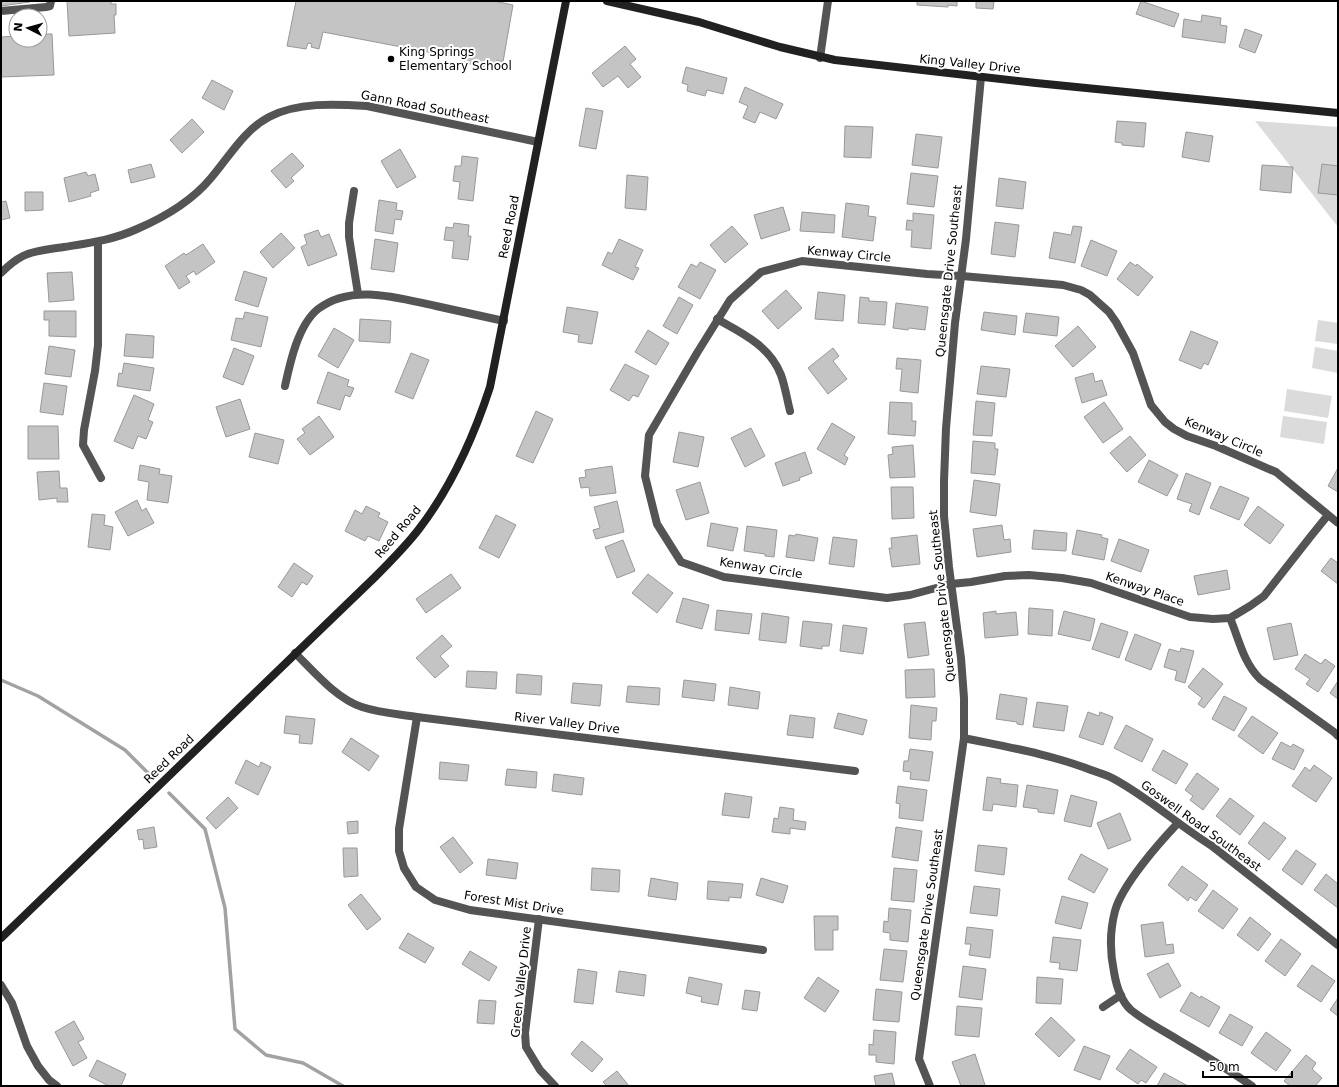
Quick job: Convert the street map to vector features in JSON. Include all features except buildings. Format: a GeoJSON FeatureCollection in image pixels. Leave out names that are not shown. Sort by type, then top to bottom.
{"type":"FeatureCollection","features":[{"type":"Feature","properties":{"kind":"street"},"geometry":{"type":"LineString","coordinates":[[1,11],[46,7],[50,6],[51,1]]}},
{"type":"Feature","properties":{"kind":"street","name":"Reed Road"},"geometry":{"type":"LineString","coordinates":[[1,938],[397,555],[418,530],[446,488],[461,462],[483,409],[490,387],[566,1]]}},
{"type":"Feature","properties":{"kind":"street","name":"King Valley Drive"},"geometry":{"type":"LineString","coordinates":[[607,1],[699,22],[820,58],[981,77],[1338,113]]}},
{"type":"Feature","properties":{"kind":"street"},"geometry":{"type":"LineString","coordinates":[[820,58],[828,1]]}},
{"type":"Feature","properties":{"kind":"street","name":"Queensgate Drive Southeast"},"geometry":{"type":"LineString","coordinates":[[930,1086],[919,1059],[964,738],[964,698],[961,658],[950,584],[944,516],[946,428],[953,338],[966,239],[981,77]]}},
{"type":"Feature","properties":{"kind":"street","name":"Gann Road Southeast"},"geometry":{"type":"LineString","coordinates":[[1,273],[22,257],[34,252],[98,242],[119,236],[169,213],[198,192],[242,139],[255,126],[269,117],[292,108],[342,105],[366,106],[538,142]]}},
{"type":"Feature","properties":{"kind":"street"},"geometry":{"type":"LineString","coordinates":[[354,191],[349,223],[349,237],[358,294]]}},
{"type":"Feature","properties":{"kind":"street"},"geometry":{"type":"LineString","coordinates":[[98,242],[98,345],[95,371],[84,430],[84,445],[101,478]]}},
{"type":"Feature","properties":{"kind":"street","name":"Kenway Circle"},"geometry":{"type":"LineString","coordinates":[[910,595],[887,598],[724,577],[681,562],[657,524],[645,476],[649,435],[697,352],[730,300],[761,272],[802,261],[927,274],[1063,285],[1081,290],[1090,295],[1109,312],[1116,322],[1133,353],[1151,405],[1165,422],[1187,436],[1216,446],[1276,472],[1328,515]]}},
{"type":"Feature","properties":{"kind":"street"},"geometry":{"type":"LineString","coordinates":[[285,386],[291,358],[303,330],[317,310],[340,299],[358,294],[387,295],[504,321]]}},
{"type":"Feature","properties":{"kind":"street"},"geometry":{"type":"LineString","coordinates":[[717,319],[747,336],[767,352],[780,374],[790,411]]}},
{"type":"Feature","properties":{"kind":"street"},"geometry":{"type":"LineString","coordinates":[[1328,515],[1338,523]]}},
{"type":"Feature","properties":{"kind":"street","name":"Kenway Place"},"geometry":{"type":"LineString","coordinates":[[910,595],[950,584],[1005,576],[1062,578],[1091,583],[1190,618],[1230,618],[1264,596],[1328,515]]}},
{"type":"Feature","properties":{"kind":"street"},"geometry":{"type":"LineString","coordinates":[[1230,618],[1244,656],[1253,672],[1260,679],[1338,736]]}},
{"type":"Feature","properties":{"kind":"street","name":"River Valley Drive"},"geometry":{"type":"LineString","coordinates":[[295,654],[333,689],[352,703],[373,710],[417,717],[855,771]]}},
{"type":"Feature","properties":{"kind":"street","name":"Forest Mist Drive"},"geometry":{"type":"LineString","coordinates":[[417,717],[399,829],[399,850],[404,868],[416,887],[435,900],[470,910],[763,950]]}},
{"type":"Feature","properties":{"kind":"street","name":"Goswell Road Southeast"},"geometry":{"type":"LineString","coordinates":[[964,738],[1041,753],[1067,760],[1106,775],[1148,799],[1178,823],[1212,846],[1338,946]]}},
{"type":"Feature","properties":{"kind":"street"},"geometry":{"type":"LineString","coordinates":[[1178,823],[1159,843],[1120,898],[1115,912],[1111,937],[1111,952],[1115,979],[1121,995],[1131,1009],[1156,1027],[1226,1068],[1252,1086]]}},
{"type":"Feature","properties":{"kind":"street","name":"Green Valley Drive"},"geometry":{"type":"LineString","coordinates":[[539,919],[525,1033],[526,1047],[540,1070],[555,1086]]}},
{"type":"Feature","properties":{"kind":"street"},"geometry":{"type":"LineString","coordinates":[[1,985],[12,1003],[27,1046],[38,1066],[49,1080],[57,1086]]}},
{"type":"Feature","properties":{"kind":"street"},"geometry":{"type":"LineString","coordinates":[[1103,1007],[1121,995]]}},
{"type":"Feature","properties":{"kind":"shaded area"},"geometry":{"type":"Polygon","coordinates":[[[1255,121],[1338,127],[1338,227],[1256,122],[1255,121]]]}},
{"type":"Feature","properties":{"kind":"shaded area"},"geometry":{"type":"Polygon","coordinates":[[[1318,320],[1338,323],[1338,344],[1315,341],[1318,320]]]}},
{"type":"Feature","properties":{"kind":"shaded area"},"geometry":{"type":"Polygon","coordinates":[[[1315,347],[1338,351],[1338,373],[1312,368],[1315,347]]]}},
{"type":"Feature","properties":{"kind":"shaded area"},"geometry":{"type":"Polygon","coordinates":[[[1287,389],[1332,396],[1328,418],[1284,411],[1287,389]]]}},
{"type":"Feature","properties":{"kind":"shaded area"},"geometry":{"type":"Polygon","coordinates":[[[1283,416],[1327,422],[1324,444],[1280,437],[1283,416]]]}},
{"type":"Feature","properties":{"kind":"waterway"},"geometry":{"type":"LineString","coordinates":[[1,680],[38,696],[125,750],[150,775]]}},
{"type":"Feature","properties":{"kind":"waterway"},"geometry":{"type":"LineString","coordinates":[[169,793],[205,829],[225,908],[235,1029],[266,1055],[303,1063],[343,1086]]}},
{"type":"Feature","properties":{"kind":"place","name":"King Springs Elementary School"},"geometry":{"type":"Point","coordinates":[391,59]}}]}
